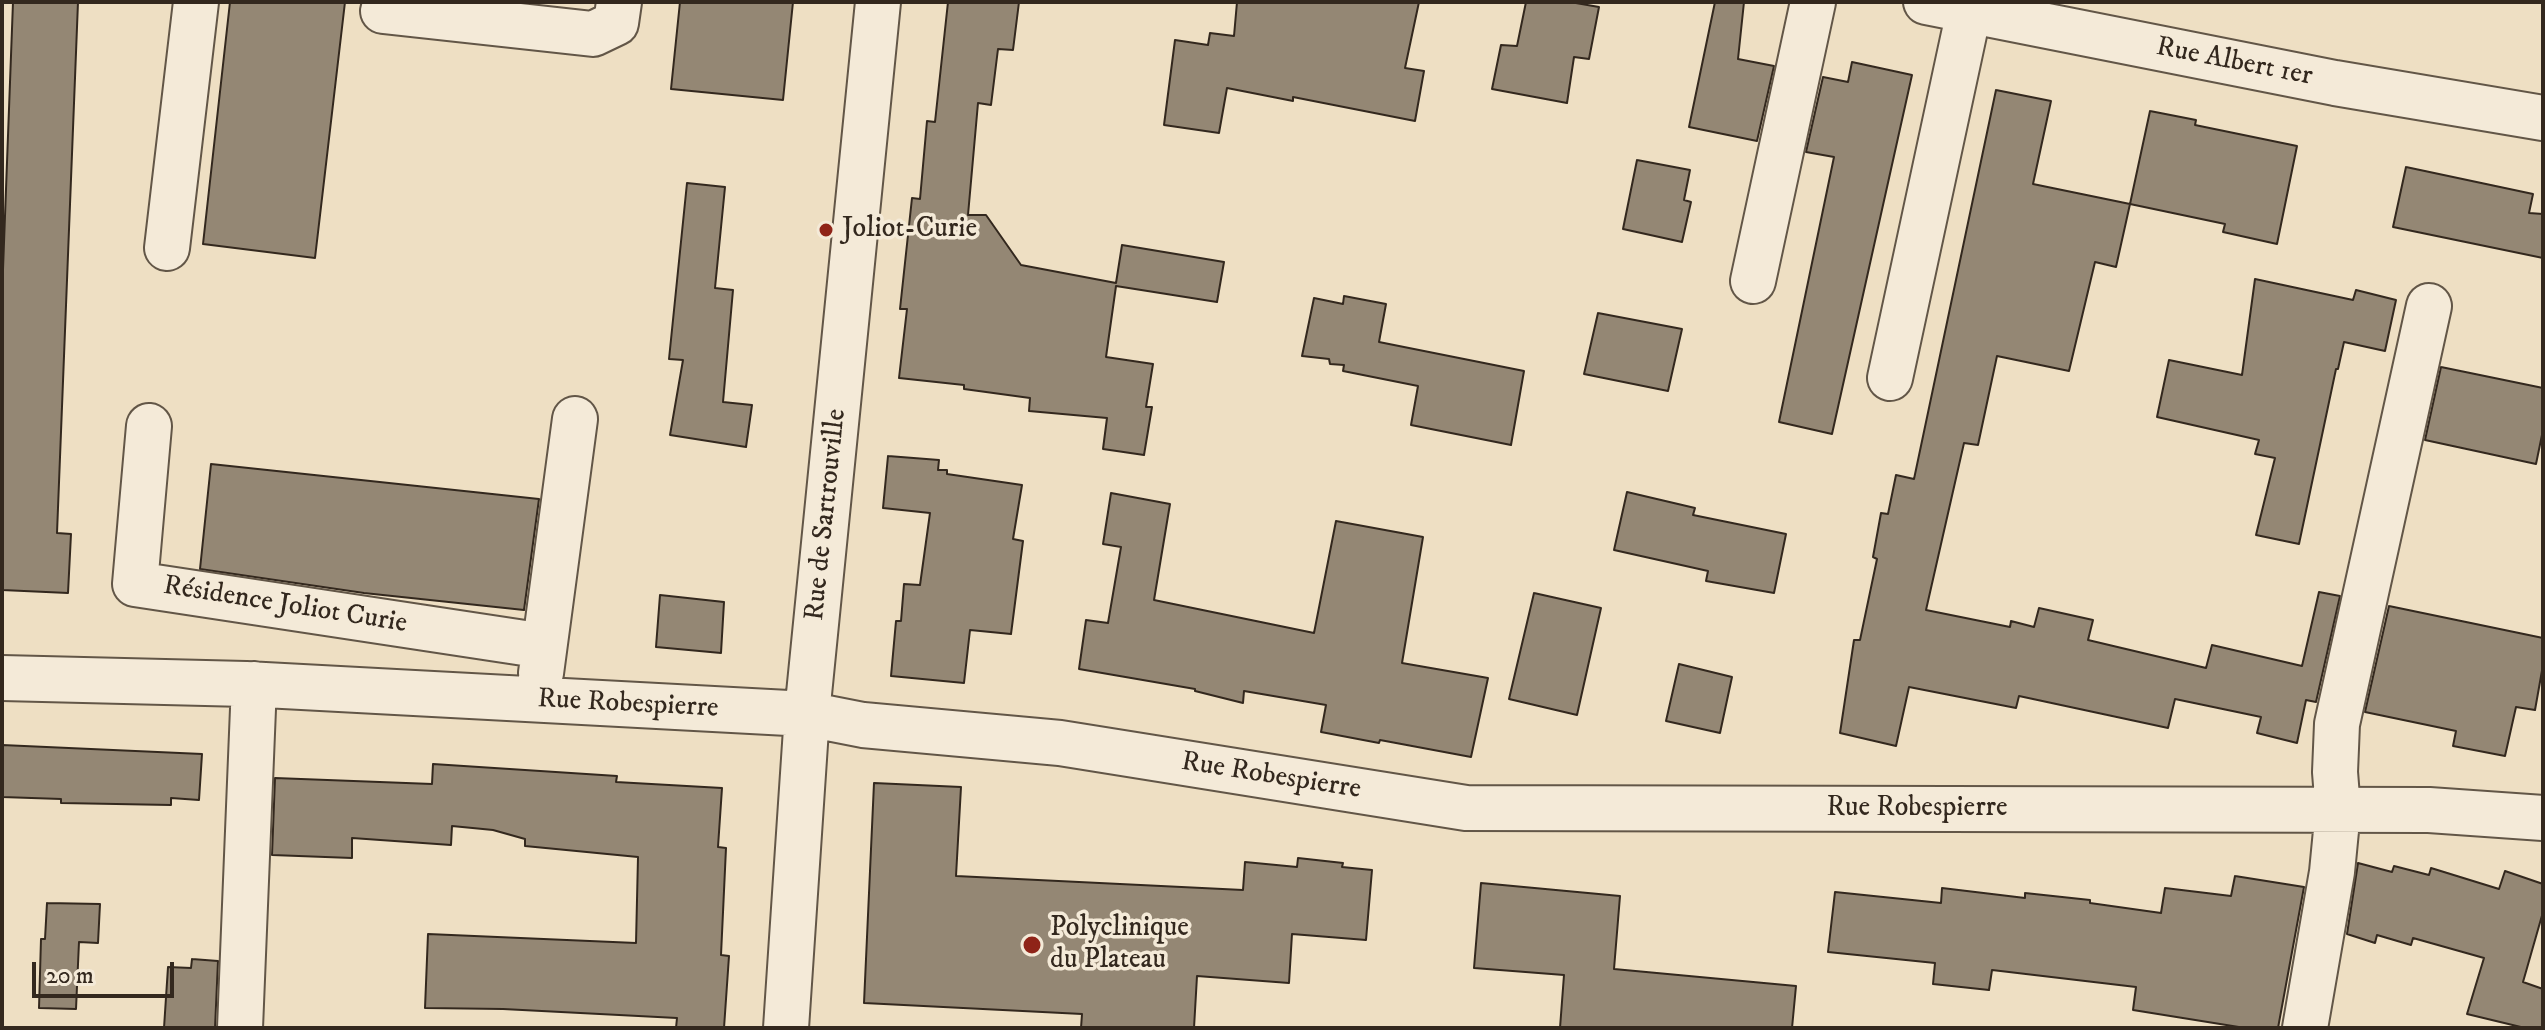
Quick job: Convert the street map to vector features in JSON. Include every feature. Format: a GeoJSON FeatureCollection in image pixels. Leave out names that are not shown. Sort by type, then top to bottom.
{"type":"FeatureCollection","features":[{"type":"Feature","properties":{"kind":"street"},"geometry":{"type":"LineString","coordinates":[[167,248],[196,2]]}},
{"type":"Feature","properties":{"kind":"street"},"geometry":{"type":"LineString","coordinates":[[383,11],[593,34],[616,23],[619,2]]}},
{"type":"Feature","properties":{"kind":"street","name":"Rue de Sartrouville"},"geometry":{"type":"LineString","coordinates":[[786,1028],[807,714],[878,2]]}},
{"type":"Feature","properties":{"kind":"street"},"geometry":{"type":"LineString","coordinates":[[1753,281],[1813,2]]}},
{"type":"Feature","properties":{"kind":"street","name":"Rue Albert 1er"},"geometry":{"type":"LineString","coordinates":[[1926,2],[2335,83],[2543,118]]}},
{"type":"Feature","properties":{"kind":"street"},"geometry":{"type":"LineString","coordinates":[[1890,378],[1969,11]]}},
{"type":"Feature","properties":{"kind":"street"},"geometry":{"type":"LineString","coordinates":[[2305,1028],[2332,872],[2338,810],[2335,772],[2337,724],[2429,306]]}},
{"type":"Feature","properties":{"kind":"street"},"geometry":{"type":"LineString","coordinates":[[537,699],[575,419]]}},
{"type":"Feature","properties":{"kind":"street","name":"Résidence Joliot Curie"},"geometry":{"type":"LineString","coordinates":[[149,426],[135,584],[544,646]]}},
{"type":"Feature","properties":{"kind":"street","name":"Rue Robespierre"},"geometry":{"type":"LineString","coordinates":[[2,678],[254,684],[807,714],[863,725],[1060,743],[1466,808],[2429,810],[2543,818]]}},
{"type":"Feature","properties":{"kind":"street"},"geometry":{"type":"LineString","coordinates":[[240,1028],[254,684]]}},
{"type":"Feature","properties":{"kind":"building"},"geometry":{"type":"Polygon","coordinates":[[[13,2],[78,2],[57,533],[71,534],[68,593],[2,590],[2,296],[13,2]]]}},
{"type":"Feature","properties":{"kind":"building"},"geometry":{"type":"Polygon","coordinates":[[[230,2],[345,2],[315,258],[203,244],[230,2]]]}},
{"type":"Feature","properties":{"kind":"building"},"geometry":{"type":"Polygon","coordinates":[[[680,2],[793,2],[783,100],[671,89],[680,2]]]}},
{"type":"Feature","properties":{"kind":"building"},"geometry":{"type":"Polygon","coordinates":[[[948,2],[1019,2],[1013,50],[998,49],[991,105],[978,103],[968,215],[986,215],[1021,265],[1116,283],[1122,245],[1224,262],[1217,302],[1116,286],[1106,357],[1153,364],[1146,407],[1152,407],[1144,455],[1103,449],[1107,418],[1029,411],[1030,398],[964,389],[964,385],[899,378],[907,309],[900,309],[912,198],[920,199],[927,121],[935,122],[948,2]]]}},
{"type":"Feature","properties":{"kind":"building"},"geometry":{"type":"Polygon","coordinates":[[[1237,2],[1419,2],[1405,68],[1424,71],[1415,121],[1293,97],[1293,101],[1227,88],[1219,133],[1164,125],[1175,40],[1208,45],[1210,33],[1234,36],[1237,2]]]}},
{"type":"Feature","properties":{"kind":"building"},"geometry":{"type":"Polygon","coordinates":[[[1526,2],[1570,2],[1599,7],[1589,59],[1574,57],[1567,103],[1492,89],[1501,45],[1517,46],[1526,2]]]}},
{"type":"Feature","properties":{"kind":"building"},"geometry":{"type":"Polygon","coordinates":[[[1715,2],[1744,2],[1738,59],[1774,66],[1757,141],[1689,127],[1715,2]]]}},
{"type":"Feature","properties":{"kind":"building"},"geometry":{"type":"Polygon","coordinates":[[[1852,62],[1912,75],[1832,434],[1779,422],[1834,157],[1806,152],[1823,77],[1848,82],[1852,62]]]}},
{"type":"Feature","properties":{"kind":"building"},"geometry":{"type":"Polygon","coordinates":[[[1996,90],[2051,101],[2033,184],[2130,204],[2116,267],[2095,262],[2069,371],[1997,356],[1978,445],[1964,443],[1926,610],[2010,627],[2011,621],[2034,627],[2039,608],[2093,620],[2088,640],[2206,668],[2212,645],[2302,666],[2319,592],[2340,596],[2316,702],[2306,700],[2297,743],[2257,733],[2261,717],[2175,699],[2168,728],[2019,696],[2016,708],[1909,687],[1896,746],[1840,733],[1854,640],[1860,640],[1877,559],[1873,557],[1881,513],[1888,514],[1896,475],[1914,479],[1996,90]]]}},
{"type":"Feature","properties":{"kind":"building"},"geometry":{"type":"Polygon","coordinates":[[[2150,111],[2196,120],[2195,125],[2297,146],[2277,244],[2223,232],[2225,224],[2130,204],[2150,111]]]}},
{"type":"Feature","properties":{"kind":"building"},"geometry":{"type":"Polygon","coordinates":[[[1637,160],[1690,170],[1684,200],[1691,202],[1682,242],[1623,229],[1637,160]]]}},
{"type":"Feature","properties":{"kind":"building"},"geometry":{"type":"Polygon","coordinates":[[[2406,167],[2533,194],[2529,213],[2543,214],[2543,258],[2393,227],[2406,167]]]}},
{"type":"Feature","properties":{"kind":"building"},"geometry":{"type":"Polygon","coordinates":[[[687,183],[725,187],[715,288],[733,290],[723,402],[752,405],[746,447],[670,435],[683,360],[669,359],[687,183]]]}},
{"type":"Feature","properties":{"kind":"building"},"geometry":{"type":"Polygon","coordinates":[[[2255,279],[2353,300],[2356,290],[2396,300],[2385,351],[2344,342],[2299,544],[2256,535],[2275,458],[2255,454],[2259,440],[2157,417],[2169,360],[2242,375],[2255,279]]]}},
{"type":"Feature","properties":{"kind":"building"},"geometry":{"type":"Polygon","coordinates":[[[1344,296],[1386,304],[1379,342],[1524,371],[1511,445],[1411,425],[1418,386],[1343,371],[1344,365],[1330,364],[1329,359],[1302,356],[1314,298],[1343,304],[1344,296]]]}},
{"type":"Feature","properties":{"kind":"building"},"geometry":{"type":"Polygon","coordinates":[[[1598,313],[1682,329],[1668,391],[1584,374],[1598,313]]]}},
{"type":"Feature","properties":{"kind":"building"},"geometry":{"type":"Polygon","coordinates":[[[2441,367],[2543,388],[2543,430],[2536,464],[2425,440],[2441,367]]]}},
{"type":"Feature","properties":{"kind":"building"},"geometry":{"type":"Polygon","coordinates":[[[888,456],[939,460],[938,470],[947,470],[947,474],[1022,485],[1013,539],[1023,541],[1011,634],[970,630],[964,683],[891,676],[896,621],[901,621],[904,584],[920,585],[930,513],[883,508],[888,456]]]}},
{"type":"Feature","properties":{"kind":"building"},"geometry":{"type":"Polygon","coordinates":[[[211,464],[539,499],[524,610],[364,593],[200,569],[211,464]]]}},
{"type":"Feature","properties":{"kind":"building"},"geometry":{"type":"Polygon","coordinates":[[[1627,492],[1695,508],[1693,515],[1786,534],[1774,593],[1706,581],[1708,571],[1614,550],[1627,492]]]}},
{"type":"Feature","properties":{"kind":"building"},"geometry":{"type":"Polygon","coordinates":[[[1111,493],[1170,504],[1154,600],[1314,633],[1336,521],[1423,537],[1402,663],[1488,678],[1471,757],[1321,732],[1326,705],[1244,691],[1243,703],[1195,689],[1079,669],[1086,620],[1108,623],[1121,547],[1103,544],[1111,493]]]}},
{"type":"Feature","properties":{"kind":"building"},"geometry":{"type":"Polygon","coordinates":[[[1534,593],[1601,608],[1577,715],[1509,699],[1534,593]]]}},
{"type":"Feature","properties":{"kind":"building"},"geometry":{"type":"Polygon","coordinates":[[[660,595],[724,602],[721,653],[656,647],[660,595]]]}},
{"type":"Feature","properties":{"kind":"building"},"geometry":{"type":"Polygon","coordinates":[[[2389,606],[2543,638],[2543,665],[2535,710],[2516,707],[2505,756],[2453,746],[2456,731],[2365,712],[2389,606]]]}},
{"type":"Feature","properties":{"kind":"building"},"geometry":{"type":"Polygon","coordinates":[[[1679,664],[1732,677],[1720,733],[1666,721],[1679,664]]]}},
{"type":"Feature","properties":{"kind":"building"},"geometry":{"type":"Polygon","coordinates":[[[2,745],[202,754],[199,800],[171,798],[171,805],[61,803],[61,799],[2,797],[2,745]]]}},
{"type":"Feature","properties":{"kind":"building"},"geometry":{"type":"Polygon","coordinates":[[[433,764],[617,776],[616,782],[722,788],[718,847],[726,848],[721,955],[729,956],[724,1028],[676,1028],[677,1018],[425,1008],[428,934],[636,943],[638,857],[525,846],[525,839],[493,830],[452,826],[451,845],[352,838],[352,858],[272,855],[275,778],[432,784],[433,764]]]}},
{"type":"Feature","properties":{"kind":"building","name":"Polyclinique du Plateau"},"geometry":{"type":"Polygon","coordinates":[[[874,783],[961,787],[956,876],[1243,890],[1245,862],[1297,867],[1298,858],[1372,870],[1366,940],[1292,934],[1289,983],[1197,976],[1194,1028],[1081,1028],[1082,1014],[864,1003],[874,783]]]}},
{"type":"Feature","properties":{"kind":"building"},"geometry":{"type":"Polygon","coordinates":[[[2358,863],[2392,872],[2394,866],[2429,875],[2431,868],[2499,889],[2505,871],[2543,884],[2543,912],[2523,982],[2543,989],[2543,1028],[2525,1028],[2467,1014],[2484,958],[2413,938],[2411,945],[2377,935],[2375,943],[2347,934],[2358,863]]]}},
{"type":"Feature","properties":{"kind":"building"},"geometry":{"type":"Polygon","coordinates":[[[2235,876],[2304,887],[2278,1028],[2245,1028],[2133,1010],[2136,987],[1992,970],[1989,990],[1933,984],[1935,963],[1828,952],[1835,892],[1941,903],[1942,888],[2025,898],[2025,893],[2090,900],[2090,903],[2161,913],[2165,888],[2231,896],[2235,876]]]}},
{"type":"Feature","properties":{"kind":"building"},"geometry":{"type":"Polygon","coordinates":[[[1481,883],[1620,896],[1614,969],[1796,986],[1792,1028],[1560,1028],[1564,975],[1474,968],[1481,883]]]}},
{"type":"Feature","properties":{"kind":"building"},"geometry":{"type":"Polygon","coordinates":[[[47,903],[100,904],[98,943],[79,942],[76,1009],[39,1008],[41,939],[45,939],[47,903]]]}},
{"type":"Feature","properties":{"kind":"building"},"geometry":{"type":"Polygon","coordinates":[[[192,959],[218,961],[215,1028],[164,1028],[168,967],[191,968],[192,959]]]}},
{"type":"Feature","properties":{"kind":"place","name":"Joliot-Curie"},"geometry":{"type":"Point","coordinates":[826,230]}},
{"type":"Feature","properties":{"kind":"place","name":"Polyclinique du Plateau"},"geometry":{"type":"Point","coordinates":[1032,945]}}]}
